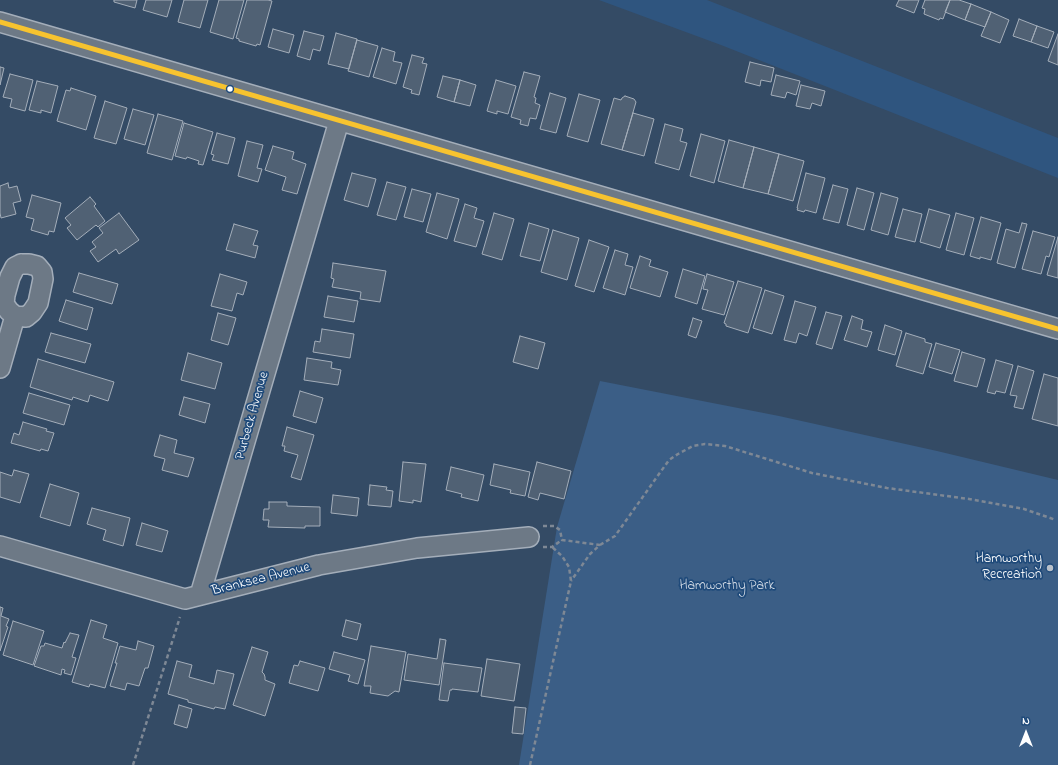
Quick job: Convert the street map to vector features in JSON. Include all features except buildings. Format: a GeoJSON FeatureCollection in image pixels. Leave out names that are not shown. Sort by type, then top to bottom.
{"type":"FeatureCollection","features":[{"type":"Feature","properties":{"kind":"street"},"geometry":{"type":"LineString","coordinates":[[0,22],[1058,329]]}},
{"type":"Feature","properties":{"kind":"street","name":"Purbeck Avenue"},"geometry":{"type":"LineString","coordinates":[[193,597],[339,121]]}},
{"type":"Feature","properties":{"kind":"street"},"geometry":{"type":"LineString","coordinates":[[0,368],[15,316]]}},
{"type":"Feature","properties":{"kind":"street","name":"Branksea Avenue"},"geometry":{"type":"LineString","coordinates":[[193,597],[318,565],[417,548],[529,537]]}},
{"type":"Feature","properties":{"kind":"street"},"geometry":{"type":"LineString","coordinates":[[0,546],[193,597]]}},
{"type":"Feature","properties":{"kind":"path"},"geometry":{"type":"LineString","coordinates":[[571,581],[590,554],[600,545],[615,536],[669,460],[693,446],[705,444],[725,446],[812,473],[887,488],[969,499],[1024,509],[1056,520]]}},
{"type":"Feature","properties":{"kind":"path"},"geometry":{"type":"LineString","coordinates":[[529,537],[537,526],[554,526],[560,530],[562,540]]}},
{"type":"Feature","properties":{"kind":"path"},"geometry":{"type":"LineString","coordinates":[[530,765],[571,581],[569,567],[562,556],[552,547],[562,540],[600,545]]}},
{"type":"Feature","properties":{"kind":"path"},"geometry":{"type":"LineString","coordinates":[[133,765],[193,597]]}},
{"type":"Feature","properties":{"kind":"shaded area"},"geometry":{"type":"Polygon","coordinates":[[[599,0],[707,0],[1058,138],[1058,178],[721,45],[599,0]]]}},
{"type":"Feature","properties":{"kind":"green space","name":"Hamworthy Park"},"geometry":{"type":"Polygon","coordinates":[[[600,381],[779,416],[937,451],[1058,480],[1058,765],[519,765],[557,527],[600,381]]]}},
{"type":"Feature","properties":{"kind":"transit line"},"geometry":{"type":"LineString","coordinates":[[0,22],[1058,329]]}},
{"type":"Feature","properties":{"kind":"place","name":"Hamworthy Recreation"},"geometry":{"type":"Point","coordinates":[1050,568]}}]}
